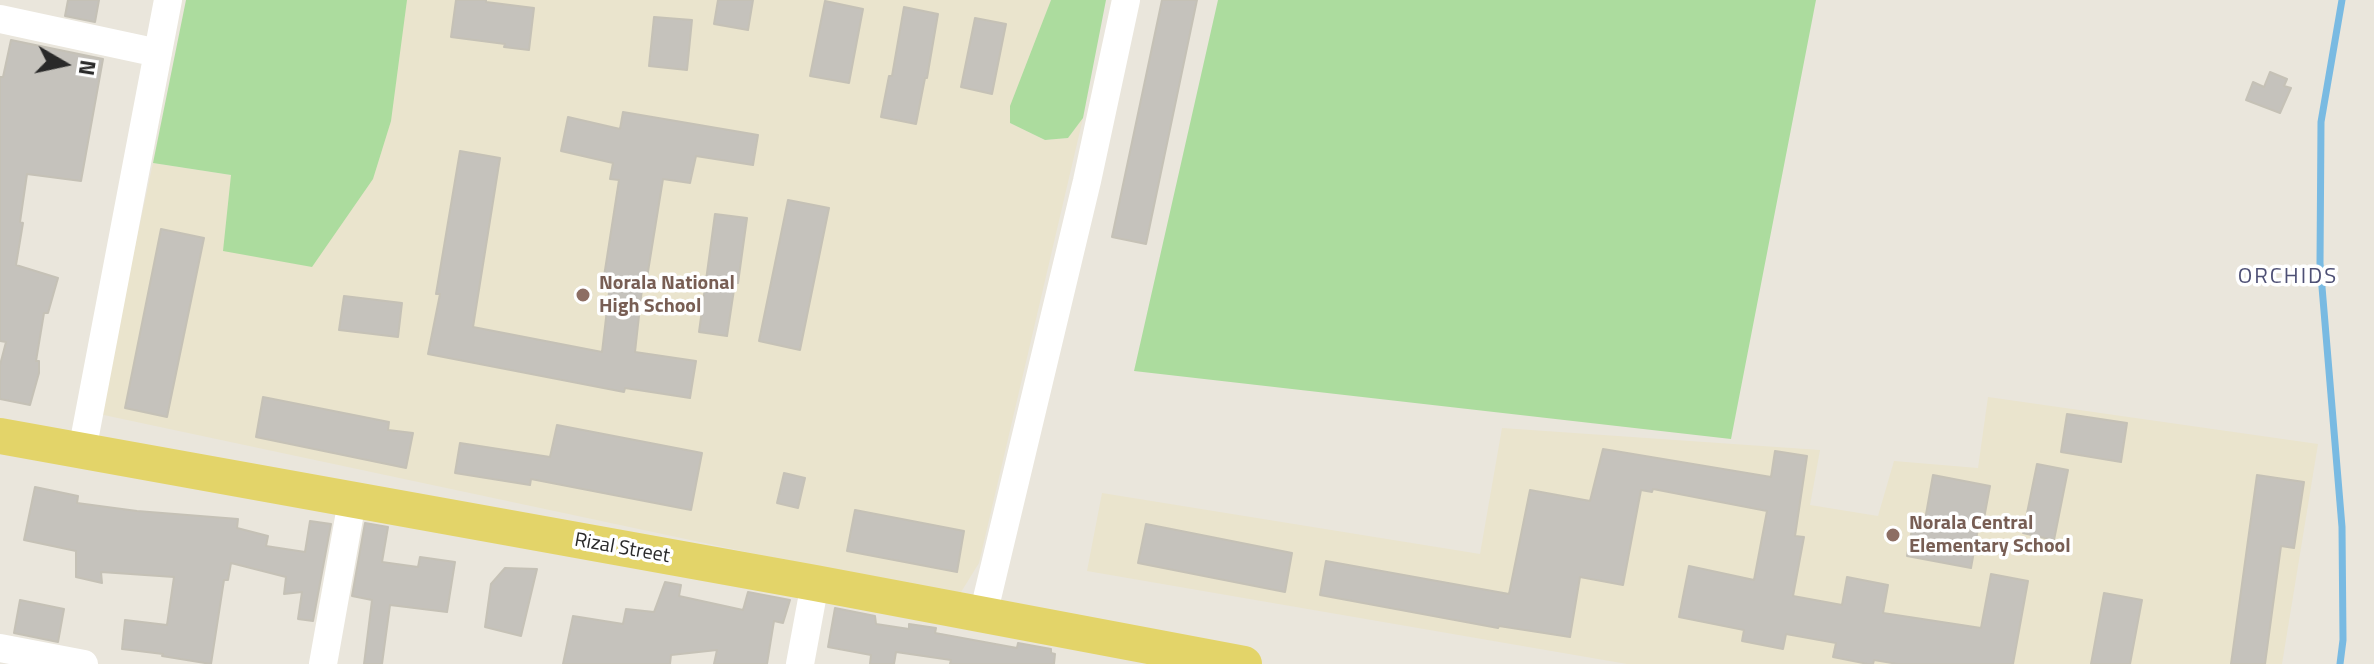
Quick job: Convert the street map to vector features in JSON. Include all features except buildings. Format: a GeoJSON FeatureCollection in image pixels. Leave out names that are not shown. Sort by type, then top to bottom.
{"type":"FeatureCollection","features":[{"type":"Feature","properties":{"kind":"main road","name":"Rizal Street"},"geometry":{"type":"LineString","coordinates":[[0,436],[815,583],[1221,662]]}},
{"type":"Feature","properties":{"kind":"street"},"geometry":{"type":"LineString","coordinates":[[82,451],[168,0]]}},
{"type":"Feature","properties":{"kind":"street"},"geometry":{"type":"LineString","coordinates":[[983,615],[1084,193],[1126,0]]}},
{"type":"Feature","properties":{"kind":"street"},"geometry":{"type":"LineString","coordinates":[[0,19],[158,53]]}},
{"type":"Feature","properties":{"kind":"street"},"geometry":{"type":"LineString","coordinates":[[323,664],[352,501]]}},
{"type":"Feature","properties":{"kind":"street"},"geometry":{"type":"LineString","coordinates":[[800,664],[815,583]]}},
{"type":"Feature","properties":{"kind":"street"},"geometry":{"type":"LineString","coordinates":[[0,648],[84,664]]}},
{"type":"Feature","properties":{"kind":"shaded area","name":"Norala National High School"},"geometry":{"type":"Polygon","coordinates":[[[268,0],[1051,0],[1010,123],[1045,140],[1068,138],[1083,118],[979,563],[958,597],[99,414],[153,163],[231,175],[268,0]]]}},
{"type":"Feature","properties":{"kind":"shaded area","name":"Norala Central Elementary School"},"geometry":{"type":"Polygon","coordinates":[[[1988,397],[2318,444],[2282,664],[1627,664],[1087,571],[1102,493],[1480,554],[1502,428],[1820,450],[1810,505],[1878,516],[1894,461],[1978,468],[1988,397]]]}},
{"type":"Feature","properties":{"kind":"green space"},"geometry":{"type":"Polygon","coordinates":[[[186,0],[407,0],[391,121],[373,179],[312,267],[223,251],[231,175],[153,163],[186,0]]]}},
{"type":"Feature","properties":{"kind":"green space"},"geometry":{"type":"Polygon","coordinates":[[[1051,0],[1106,0],[1083,118],[1068,138],[1045,140],[1010,123],[1010,106],[1051,0]]]}},
{"type":"Feature","properties":{"kind":"green space"},"geometry":{"type":"Polygon","coordinates":[[[1218,0],[1816,0],[1731,439],[1134,371],[1218,0]]]}},
{"type":"Feature","properties":{"kind":"waterway"},"geometry":{"type":"LineString","coordinates":[[2340,664],[2343,640],[2342,527],[2320,263],[2321,122],[2342,0]]}},
{"type":"Feature","properties":{"kind":"place","name":"Norala National High School"},"geometry":{"type":"Point","coordinates":[583,295]}},
{"type":"Feature","properties":{"kind":"place","name":"Norala Central Elementary School"},"geometry":{"type":"Point","coordinates":[1893,535]}},
{"type":"Feature","properties":{"kind":"district","name":"ORCHIDS"},"geometry":{"type":"Point","coordinates":[2288,278]}}]}
